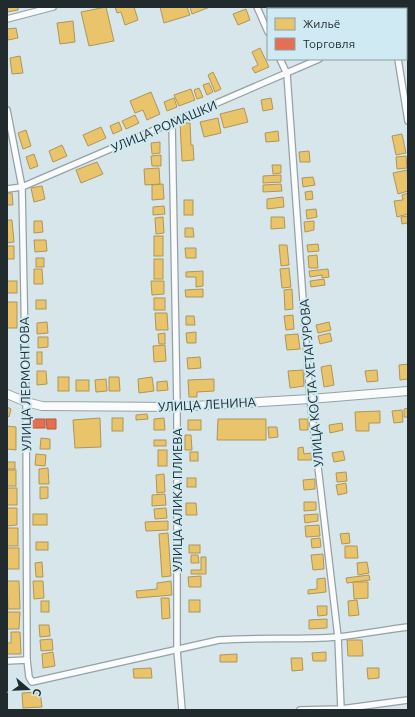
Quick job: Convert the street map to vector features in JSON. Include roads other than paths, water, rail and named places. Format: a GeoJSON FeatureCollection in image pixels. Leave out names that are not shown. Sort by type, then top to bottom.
{"type":"FeatureCollection","features":[{"type":"Feature","properties":{"kind":"street"},"geometry":{"type":"LineString","coordinates":[[7,19],[53,7]]}},
{"type":"Feature","properties":{"kind":"street"},"geometry":{"type":"LineString","coordinates":[[257,7],[267,30]]}},
{"type":"Feature","properties":{"kind":"street","name":"УЛИЦА КОСТА ХЕТАГУРОВА"},"geometry":{"type":"LineString","coordinates":[[280,60],[287,74],[310,399],[338,636],[341,708]]}},
{"type":"Feature","properties":{"kind":"street","name":"УЛИЦА РОМАШКИ"},"geometry":{"type":"LineString","coordinates":[[7,189],[22,187],[318,60]]}},
{"type":"Feature","properties":{"kind":"street"},"geometry":{"type":"LineString","coordinates":[[398,60],[408,120]]}},
{"type":"Feature","properties":{"kind":"street","name":"УЛИЦА ЛЕРМОНТОВА"},"geometry":{"type":"LineString","coordinates":[[7,110],[22,187],[26,402],[27,660],[29,677],[32,682],[177,650]]}},
{"type":"Feature","properties":{"kind":"street","name":"УЛИЦА АЛИКА ПЛИЕВА"},"geometry":{"type":"LineString","coordinates":[[172,122],[177,407],[177,650],[182,710]]}},
{"type":"Feature","properties":{"kind":"street","name":"УЛИЦА ЛЕНИНА"},"geometry":{"type":"LineString","coordinates":[[7,394],[26,402],[42,406],[177,407],[310,399],[408,391]]}},
{"type":"Feature","properties":{"kind":"street"},"geometry":{"type":"LineString","coordinates":[[177,650],[226,640],[248,638],[282,640],[338,636],[408,626]]}},
{"type":"Feature","properties":{"kind":"street"},"geometry":{"type":"LineString","coordinates":[[7,661],[27,660]]}},
{"type":"Feature","properties":{"kind":"street"},"geometry":{"type":"LineString","coordinates":[[300,710],[341,708],[408,700]]}}]}
